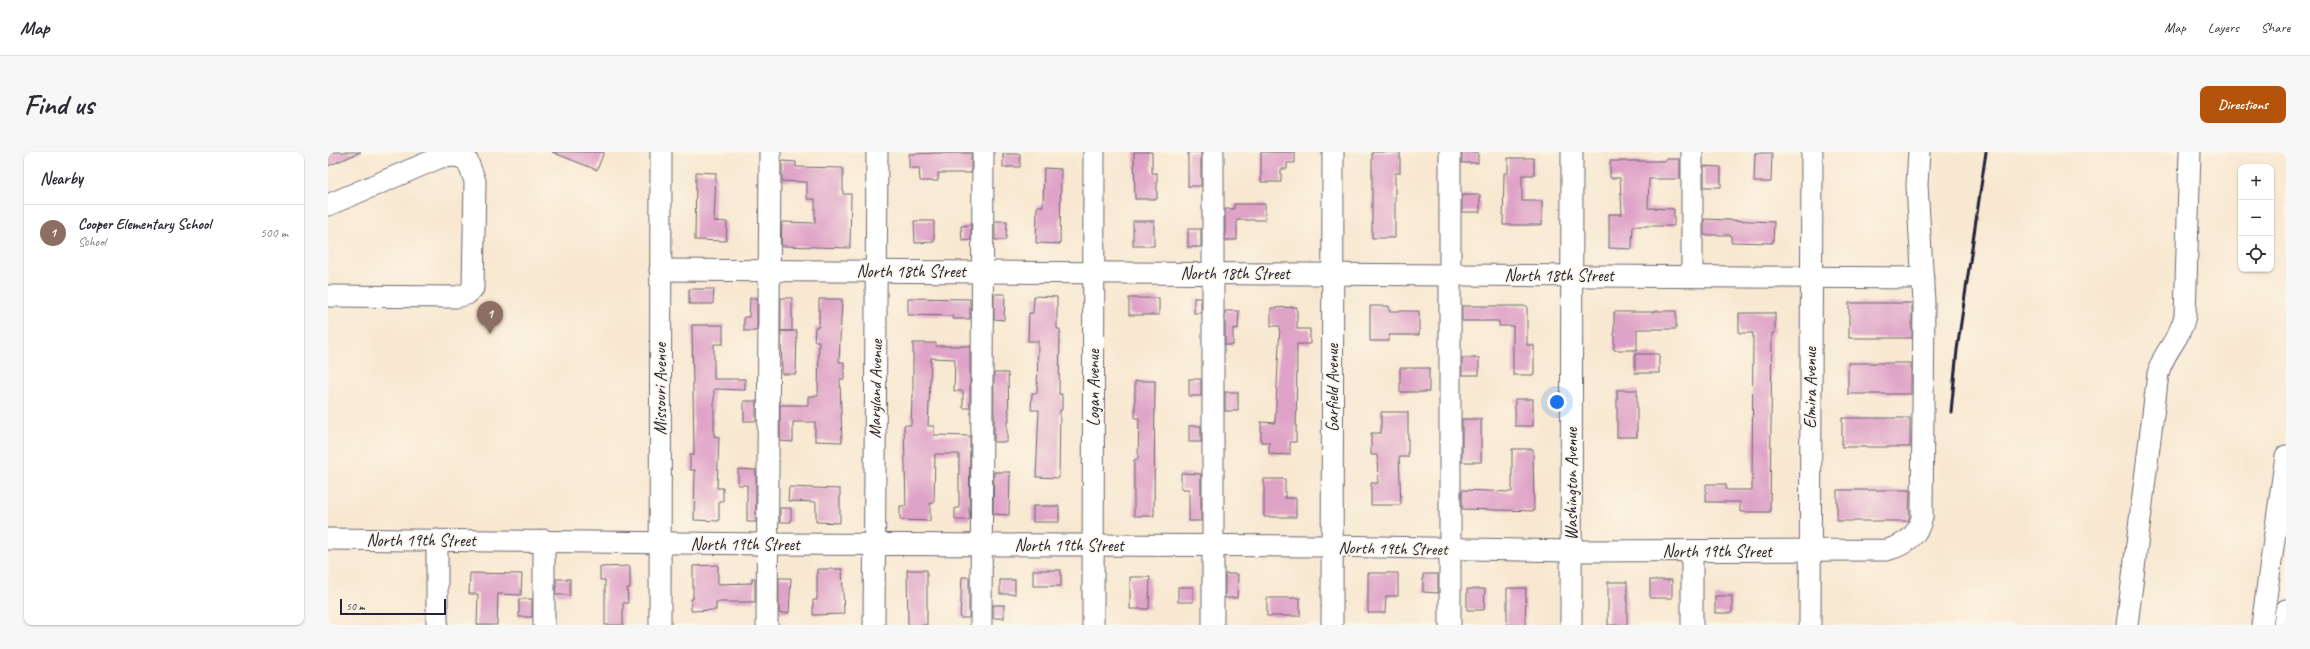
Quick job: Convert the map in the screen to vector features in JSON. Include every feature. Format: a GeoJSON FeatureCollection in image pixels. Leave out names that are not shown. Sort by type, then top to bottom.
{"type":"FeatureCollection","features":[{"type":"Feature","properties":{"kind":"street","name":"Missouri Avenue"},"geometry":{"type":"LineString","coordinates":[[660,625],[661,152]]}},
{"type":"Feature","properties":{"kind":"street"},"geometry":{"type":"LineString","coordinates":[[767,625],[768,270],[770,152]]}},
{"type":"Feature","properties":{"kind":"street","name":"Maryland Avenue"},"geometry":{"type":"LineString","coordinates":[[874,625],[877,152]]}},
{"type":"Feature","properties":{"kind":"street"},"geometry":{"type":"LineString","coordinates":[[981,625],[981,271],[983,152]]}},
{"type":"Feature","properties":{"kind":"street","name":"Logan Avenue"},"geometry":{"type":"LineString","coordinates":[[1093,625],[1092,272],[1094,152]]}},
{"type":"Feature","properties":{"kind":"street"},"geometry":{"type":"LineString","coordinates":[[1213,152],[1213,625]]}},
{"type":"Feature","properties":{"kind":"street","name":"Garfield Avenue"},"geometry":{"type":"LineString","coordinates":[[1332,625],[1333,152]]}},
{"type":"Feature","properties":{"kind":"street"},"geometry":{"type":"LineString","coordinates":[[1450,152],[1450,625]]}},
{"type":"Feature","properties":{"kind":"street","name":"Washington Avenue"},"geometry":{"type":"LineString","coordinates":[[1571,625],[1572,152]]}},
{"type":"Feature","properties":{"kind":"street"},"geometry":{"type":"LineString","coordinates":[[1692,152],[1692,276]]}},
{"type":"Feature","properties":{"kind":"street","name":"Elmira Avenue"},"geometry":{"type":"LineString","coordinates":[[1810,625],[1810,276],[1812,152]]}},
{"type":"Feature","properties":{"kind":"street","name":"North 19th Street"},"geometry":{"type":"LineString","coordinates":[[328,540],[544,540],[661,544],[1332,546],[1571,551],[1887,550],[1910,540],[1920,525],[1924,313],[1917,185],[1919,152]]}},
{"type":"Feature","properties":{"kind":"street"},"geometry":{"type":"LineString","coordinates":[[2127,625],[2158,374],[2161,362],[2180,335],[2185,316],[2190,152]]}},
{"type":"Feature","properties":{"kind":"street"},"geometry":{"type":"LineString","coordinates":[[328,205],[441,157],[456,156],[467,160],[475,181],[473,288],[467,294],[456,297],[328,296]]}},
{"type":"Feature","properties":{"kind":"street","name":"North 18th Street"},"geometry":{"type":"LineString","coordinates":[[660,270],[1810,276],[1923,278]]}},
{"type":"Feature","properties":{"kind":"street"},"geometry":{"type":"LineString","coordinates":[[2262,625],[2286,456]]}},
{"type":"Feature","properties":{"kind":"street"},"geometry":{"type":"LineString","coordinates":[[437,540],[437,625]]}},
{"type":"Feature","properties":{"kind":"street"},"geometry":{"type":"LineString","coordinates":[[544,540],[544,625]]}},
{"type":"Feature","properties":{"kind":"street"},"geometry":{"type":"LineString","coordinates":[[1692,551],[1692,625]]}},
{"type":"Feature","properties":{"kind":"street"},"geometry":{"type":"LineString","coordinates":[[2284,625],[2286,610]]}},
{"type":"Feature","properties":{"kind":"building"},"geometry":{"type":"Polygon","coordinates":[[[328,152],[361,152],[328,166],[328,152]]]}},
{"type":"Feature","properties":{"kind":"building"},"geometry":{"type":"Polygon","coordinates":[[[552,152],[604,152],[597,170],[552,152]]]}},
{"type":"Feature","properties":{"kind":"building"},"geometry":{"type":"Polygon","coordinates":[[[1134,152],[1152,152],[1152,173],[1157,173],[1157,199],[1135,199],[1134,152]]]}},
{"type":"Feature","properties":{"kind":"building"},"geometry":{"type":"Polygon","coordinates":[[[1188,152],[1201,152],[1201,186],[1188,186],[1188,152]]]}},
{"type":"Feature","properties":{"kind":"building"},"geometry":{"type":"Polygon","coordinates":[[[1261,152],[1295,152],[1295,163],[1287,163],[1287,169],[1281,169],[1281,182],[1261,182],[1261,152]]]}},
{"type":"Feature","properties":{"kind":"building"},"geometry":{"type":"Polygon","coordinates":[[[1372,152],[1400,152],[1400,173],[1395,173],[1395,238],[1372,238],[1372,152]]]}},
{"type":"Feature","properties":{"kind":"building"},"geometry":{"type":"Polygon","coordinates":[[[1462,152],[1478,152],[1478,163],[1462,163],[1462,152]]]}},
{"type":"Feature","properties":{"kind":"building"},"geometry":{"type":"Polygon","coordinates":[[[971,153],[971,173],[938,173],[938,181],[920,181],[919,168],[909,168],[909,154],[971,153]]]}},
{"type":"Feature","properties":{"kind":"building"},"geometry":{"type":"Polygon","coordinates":[[[1755,153],[1772,153],[1771,182],[1754,182],[1755,153]]]}},
{"type":"Feature","properties":{"kind":"building"},"geometry":{"type":"Polygon","coordinates":[[[1003,154],[1020,154],[1020,167],[1003,167],[1003,154]]]}},
{"type":"Feature","properties":{"kind":"building"},"geometry":{"type":"Polygon","coordinates":[[[1508,158],[1534,158],[1534,175],[1522,175],[1522,201],[1542,201],[1542,225],[1503,225],[1504,173],[1508,173],[1508,158]]]}},
{"type":"Feature","properties":{"kind":"building"},"geometry":{"type":"Polygon","coordinates":[[[1666,159],[1680,159],[1680,179],[1649,179],[1648,208],[1674,209],[1674,226],[1633,226],[1632,249],[1609,248],[1609,214],[1622,214],[1620,178],[1610,178],[1610,161],[1666,161],[1666,159]]]}},
{"type":"Feature","properties":{"kind":"building"},"geometry":{"type":"Polygon","coordinates":[[[782,161],[796,162],[796,167],[843,168],[843,194],[851,194],[850,248],[781,246],[782,222],[815,223],[815,199],[807,199],[807,182],[782,181],[782,161]]]}},
{"type":"Feature","properties":{"kind":"building"},"geometry":{"type":"Polygon","coordinates":[[[1704,166],[1721,167],[1721,187],[1704,187],[1704,166]]]}},
{"type":"Feature","properties":{"kind":"building"},"geometry":{"type":"Polygon","coordinates":[[[1044,168],[1061,169],[1060,244],[1036,243],[1037,206],[1043,206],[1044,168]]]}},
{"type":"Feature","properties":{"kind":"building"},"geometry":{"type":"Polygon","coordinates":[[[696,172],[716,173],[714,221],[727,222],[726,241],[695,240],[696,172]]]}},
{"type":"Feature","properties":{"kind":"building"},"geometry":{"type":"Polygon","coordinates":[[[1462,195],[1480,195],[1480,212],[1462,212],[1462,195]]]}},
{"type":"Feature","properties":{"kind":"building"},"geometry":{"type":"Polygon","coordinates":[[[1234,204],[1265,204],[1265,220],[1237,220],[1237,240],[1225,240],[1225,209],[1234,209],[1234,204]]]}},
{"type":"Feature","properties":{"kind":"building"},"geometry":{"type":"Polygon","coordinates":[[[1704,219],[1774,222],[1773,243],[1731,242],[1731,235],[1704,235],[1704,219]]]}},
{"type":"Feature","properties":{"kind":"building"},"geometry":{"type":"Polygon","coordinates":[[[914,221],[934,221],[934,242],[915,243],[914,221]]]}},
{"type":"Feature","properties":{"kind":"building"},"geometry":{"type":"Polygon","coordinates":[[[995,221],[1007,221],[1006,240],[995,240],[995,221]]]}},
{"type":"Feature","properties":{"kind":"building"},"geometry":{"type":"Polygon","coordinates":[[[1133,221],[1154,221],[1154,246],[1133,246],[1133,221]]]}},
{"type":"Feature","properties":{"kind":"building"},"geometry":{"type":"Polygon","coordinates":[[[971,225],[971,240],[962,241],[961,226],[971,225]]]}},
{"type":"Feature","properties":{"kind":"building"},"geometry":{"type":"Polygon","coordinates":[[[1188,229],[1201,229],[1201,247],[1188,247],[1188,229]]]}},
{"type":"Feature","properties":{"kind":"building"},"geometry":{"type":"Polygon","coordinates":[[[689,289],[714,289],[713,304],[689,304],[689,289]]]}},
{"type":"Feature","properties":{"kind":"building"},"geometry":{"type":"Polygon","coordinates":[[[994,294],[1005,294],[1004,320],[994,319],[994,294]]]}},
{"type":"Feature","properties":{"kind":"building"},"geometry":{"type":"Polygon","coordinates":[[[1034,296],[1057,297],[1057,329],[1060,329],[1059,394],[1062,394],[1062,410],[1060,410],[1059,478],[1036,477],[1039,410],[1031,410],[1032,393],[1037,393],[1038,341],[1028,341],[1029,313],[1033,313],[1034,296]]]}},
{"type":"Feature","properties":{"kind":"building"},"geometry":{"type":"Polygon","coordinates":[[[750,298],[757,298],[757,331],[744,331],[744,317],[749,317],[750,298]]]}},
{"type":"Feature","properties":{"kind":"building"},"geometry":{"type":"Polygon","coordinates":[[[781,298],[792,298],[792,331],[781,331],[781,298]]]}},
{"type":"Feature","properties":{"kind":"building"},"geometry":{"type":"Polygon","coordinates":[[[908,298],[970,299],[970,319],[953,319],[953,316],[908,315],[908,298]]]}},
{"type":"Feature","properties":{"kind":"building"},"geometry":{"type":"Polygon","coordinates":[[[1129,298],[1159,298],[1159,315],[1129,315],[1129,298]]]}},
{"type":"Feature","properties":{"kind":"building"},"geometry":{"type":"Polygon","coordinates":[[[1194,298],[1201,298],[1201,313],[1194,313],[1194,298]]]}},
{"type":"Feature","properties":{"kind":"building"},"geometry":{"type":"Polygon","coordinates":[[[819,299],[842,299],[839,362],[844,362],[844,379],[840,379],[842,442],[815,441],[815,422],[793,422],[793,442],[780,441],[780,405],[808,405],[808,396],[818,396],[819,341],[814,341],[815,327],[819,327],[819,299]]]}},
{"type":"Feature","properties":{"kind":"building"},"geometry":{"type":"Polygon","coordinates":[[[1849,303],[1912,303],[1912,338],[1849,338],[1849,303]]]}},
{"type":"Feature","properties":{"kind":"building"},"geometry":{"type":"Polygon","coordinates":[[[1370,306],[1389,306],[1389,311],[1419,311],[1419,335],[1389,335],[1389,341],[1370,341],[1370,306]]]}},
{"type":"Feature","properties":{"kind":"building"},"geometry":{"type":"Polygon","coordinates":[[[1462,306],[1527,306],[1527,345],[1534,345],[1534,375],[1513,375],[1513,326],[1499,326],[1499,321],[1462,321],[1462,306]]]}},
{"type":"Feature","properties":{"kind":"building"},"geometry":{"type":"Polygon","coordinates":[[[1297,307],[1297,329],[1310,329],[1310,344],[1297,344],[1296,442],[1290,442],[1290,455],[1269,454],[1269,442],[1261,442],[1261,422],[1275,423],[1280,326],[1271,326],[1271,308],[1297,307]]]}},
{"type":"Feature","properties":{"kind":"building"},"geometry":{"type":"Polygon","coordinates":[[[1225,311],[1239,311],[1238,329],[1233,328],[1233,345],[1225,345],[1225,311]]]}},
{"type":"Feature","properties":{"kind":"building"},"geometry":{"type":"Polygon","coordinates":[[[1676,311],[1676,329],[1637,329],[1637,350],[1614,350],[1614,312],[1676,311]]]}},
{"type":"Feature","properties":{"kind":"building"},"geometry":{"type":"Polygon","coordinates":[[[1739,313],[1775,313],[1775,333],[1772,333],[1770,512],[1740,512],[1740,502],[1706,502],[1706,484],[1726,484],[1726,490],[1752,490],[1753,333],[1739,333],[1739,313]]]}},
{"type":"Feature","properties":{"kind":"building"},"geometry":{"type":"Polygon","coordinates":[[[692,325],[723,325],[723,344],[714,344],[714,379],[745,379],[745,390],[714,389],[714,436],[719,437],[717,488],[723,488],[723,501],[719,501],[719,521],[694,520],[695,470],[690,470],[690,455],[694,455],[692,325]]]}},
{"type":"Feature","properties":{"kind":"building"},"geometry":{"type":"Polygon","coordinates":[[[781,331],[797,331],[796,374],[782,374],[781,331]]]}},
{"type":"Feature","properties":{"kind":"building"},"geometry":{"type":"Polygon","coordinates":[[[913,343],[936,343],[936,346],[970,346],[970,408],[963,408],[963,391],[954,391],[955,359],[931,358],[928,426],[934,426],[934,435],[970,436],[969,520],[955,520],[955,508],[959,508],[959,454],[935,454],[934,503],[930,503],[930,521],[900,520],[900,506],[906,506],[904,425],[911,425],[913,398],[913,343]]]}},
{"type":"Feature","properties":{"kind":"building"},"geometry":{"type":"Polygon","coordinates":[[[1635,354],[1659,354],[1659,373],[1635,373],[1635,354]]]}},
{"type":"Feature","properties":{"kind":"building"},"geometry":{"type":"Polygon","coordinates":[[[1462,358],[1479,358],[1479,375],[1462,375],[1462,358]]]}},
{"type":"Feature","properties":{"kind":"building"},"geometry":{"type":"Polygon","coordinates":[[[1848,363],[1911,363],[1911,394],[1848,394],[1848,363]]]}},
{"type":"Feature","properties":{"kind":"building"},"geometry":{"type":"Polygon","coordinates":[[[1400,368],[1429,368],[1429,392],[1400,392],[1400,368]]]}},
{"type":"Feature","properties":{"kind":"building"},"geometry":{"type":"Polygon","coordinates":[[[994,373],[1008,373],[1009,422],[1007,422],[1007,442],[994,442],[994,373]]]}},
{"type":"Feature","properties":{"kind":"building"},"geometry":{"type":"Polygon","coordinates":[[[1189,379],[1201,379],[1201,396],[1189,396],[1189,379]]]}},
{"type":"Feature","properties":{"kind":"building"},"geometry":{"type":"Polygon","coordinates":[[[1135,381],[1155,381],[1154,516],[1134,516],[1134,460],[1138,460],[1139,418],[1135,418],[1135,381]]]}},
{"type":"Feature","properties":{"kind":"building"},"geometry":{"type":"Polygon","coordinates":[[[1617,390],[1637,390],[1637,437],[1617,437],[1617,390]]]}},
{"type":"Feature","properties":{"kind":"building"},"geometry":{"type":"Polygon","coordinates":[[[1225,392],[1238,392],[1238,411],[1225,411],[1225,392]]]}},
{"type":"Feature","properties":{"kind":"building"},"geometry":{"type":"Polygon","coordinates":[[[1515,399],[1533,399],[1533,426],[1515,426],[1515,399]]]}},
{"type":"Feature","properties":{"kind":"building"},"geometry":{"type":"Polygon","coordinates":[[[744,401],[756,401],[756,421],[744,421],[744,401]]]}},
{"type":"Feature","properties":{"kind":"building"},"geometry":{"type":"Polygon","coordinates":[[[1381,412],[1408,412],[1408,457],[1399,457],[1401,505],[1371,505],[1371,483],[1378,483],[1377,455],[1371,455],[1371,433],[1381,433],[1381,412]]]}},
{"type":"Feature","properties":{"kind":"building"},"geometry":{"type":"Polygon","coordinates":[[[1842,418],[1910,418],[1910,447],[1842,447],[1842,418]]]}},
{"type":"Feature","properties":{"kind":"building"},"geometry":{"type":"Polygon","coordinates":[[[1462,419],[1481,419],[1481,462],[1462,462],[1462,419]]]}},
{"type":"Feature","properties":{"kind":"building"},"geometry":{"type":"Polygon","coordinates":[[[1189,426],[1201,426],[1201,442],[1189,442],[1189,426]]]}},
{"type":"Feature","properties":{"kind":"building"},"geometry":{"type":"Polygon","coordinates":[[[1512,449],[1533,449],[1534,511],[1462,509],[1462,490],[1512,492],[1512,449]]]}},
{"type":"Feature","properties":{"kind":"building"},"geometry":{"type":"Polygon","coordinates":[[[738,469],[756,470],[756,522],[747,522],[747,485],[738,485],[738,469]]]}},
{"type":"Feature","properties":{"kind":"building"},"geometry":{"type":"Polygon","coordinates":[[[994,472],[1010,472],[1009,515],[993,514],[994,472]]]}},
{"type":"Feature","properties":{"kind":"building"},"geometry":{"type":"Polygon","coordinates":[[[1181,473],[1201,474],[1201,521],[1189,521],[1189,489],[1181,489],[1181,473]]]}},
{"type":"Feature","properties":{"kind":"building"},"geometry":{"type":"Polygon","coordinates":[[[1264,479],[1285,479],[1285,498],[1296,498],[1296,517],[1264,517],[1264,479]]]}},
{"type":"Feature","properties":{"kind":"building"},"geometry":{"type":"Polygon","coordinates":[[[789,487],[840,489],[840,523],[816,522],[816,502],[788,501],[789,487]]]}},
{"type":"Feature","properties":{"kind":"building"},"geometry":{"type":"Polygon","coordinates":[[[1837,490],[1910,490],[1909,519],[1908,521],[1837,521],[1837,490]]]}},
{"type":"Feature","properties":{"kind":"building"},"geometry":{"type":"Polygon","coordinates":[[[1033,506],[1059,506],[1059,522],[1033,522],[1033,506]]]}},
{"type":"Feature","properties":{"kind":"building"},"geometry":{"type":"Polygon","coordinates":[[[780,508],[791,508],[791,522],[780,522],[780,508]]]}},
{"type":"Feature","properties":{"kind":"building"},"geometry":{"type":"Polygon","coordinates":[[[718,565],[718,584],[752,583],[752,578],[755,578],[755,602],[716,602],[716,610],[691,611],[691,599],[693,599],[693,566],[718,565]]]}},
{"type":"Feature","properties":{"kind":"building"},"geometry":{"type":"Polygon","coordinates":[[[630,566],[630,588],[627,588],[628,603],[623,603],[623,625],[605,625],[605,580],[600,580],[600,567],[630,566]]]}},
{"type":"Feature","properties":{"kind":"building"},"geometry":{"type":"Polygon","coordinates":[[[817,569],[842,569],[844,614],[813,615],[813,600],[817,600],[817,569]]]}},
{"type":"Feature","properties":{"kind":"building"},"geometry":{"type":"Polygon","coordinates":[[[907,570],[927,570],[927,625],[908,625],[907,570]]]}},
{"type":"Feature","properties":{"kind":"building"},"geometry":{"type":"Polygon","coordinates":[[[1033,570],[1061,570],[1061,586],[1033,586],[1033,570]]]}},
{"type":"Feature","properties":{"kind":"building"},"geometry":{"type":"Polygon","coordinates":[[[470,573],[522,574],[521,595],[498,594],[497,625],[477,625],[478,594],[469,594],[470,573]]]}},
{"type":"Feature","properties":{"kind":"building"},"geometry":{"type":"Polygon","coordinates":[[[1368,573],[1398,573],[1398,596],[1386,596],[1385,613],[1368,613],[1368,573]]]}},
{"type":"Feature","properties":{"kind":"building"},"geometry":{"type":"Polygon","coordinates":[[[1225,574],[1238,574],[1237,598],[1225,598],[1225,574]]]}},
{"type":"Feature","properties":{"kind":"building"},"geometry":{"type":"Polygon","coordinates":[[[1423,574],[1438,574],[1438,593],[1423,592],[1423,574]]]}},
{"type":"Feature","properties":{"kind":"building"},"geometry":{"type":"Polygon","coordinates":[[[962,577],[969,577],[969,618],[960,618],[962,577]]]}},
{"type":"Feature","properties":{"kind":"building"},"geometry":{"type":"Polygon","coordinates":[[[1130,577],[1150,577],[1149,609],[1130,609],[1130,577]]]}},
{"type":"Feature","properties":{"kind":"building"},"geometry":{"type":"Polygon","coordinates":[[[779,578],[791,578],[789,613],[779,613],[779,578]]]}},
{"type":"Feature","properties":{"kind":"building"},"geometry":{"type":"Polygon","coordinates":[[[556,579],[570,579],[570,595],[556,595],[556,579]]]}},
{"type":"Feature","properties":{"kind":"building"},"geometry":{"type":"Polygon","coordinates":[[[1000,580],[1015,580],[1015,594],[1000,594],[1000,580]]]}},
{"type":"Feature","properties":{"kind":"building"},"geometry":{"type":"Polygon","coordinates":[[[1650,580],[1672,580],[1672,598],[1650,598],[1650,580]]]}},
{"type":"Feature","properties":{"kind":"building"},"geometry":{"type":"Polygon","coordinates":[[[1608,582],[1627,582],[1627,625],[1608,625],[1608,582]]]}},
{"type":"Feature","properties":{"kind":"building"},"geometry":{"type":"Polygon","coordinates":[[[1178,587],[1193,587],[1193,602],[1178,602],[1178,587]]]}},
{"type":"Feature","properties":{"kind":"building"},"geometry":{"type":"Polygon","coordinates":[[[1507,588],[1526,588],[1525,625],[1507,625],[1507,588]]]}},
{"type":"Feature","properties":{"kind":"building"},"geometry":{"type":"Polygon","coordinates":[[[1467,589],[1485,589],[1484,610],[1467,610],[1467,589]]]}},
{"type":"Feature","properties":{"kind":"building"},"geometry":{"type":"Polygon","coordinates":[[[1715,596],[1732,596],[1732,613],[1715,613],[1715,596]]]}},
{"type":"Feature","properties":{"kind":"building"},"geometry":{"type":"Polygon","coordinates":[[[1267,598],[1300,598],[1300,616],[1267,616],[1267,598]]]}},
{"type":"Feature","properties":{"kind":"building"},"geometry":{"type":"Polygon","coordinates":[[[519,599],[532,599],[532,617],[519,617],[519,599]]]}},
{"type":"Feature","properties":{"kind":"building"},"geometry":{"type":"Polygon","coordinates":[[[993,605],[1004,605],[1004,618],[993,618],[993,605]]]}},
{"type":"Feature","properties":{"kind":"railway"},"geometry":{"type":"LineString","coordinates":[[1951,412],[1957,350],[1986,152]]}},
{"type":"Feature","properties":{"kind":"place","name":"Cooper Elementary School"},"geometry":{"type":"Point","coordinates":[490,334]}}]}
